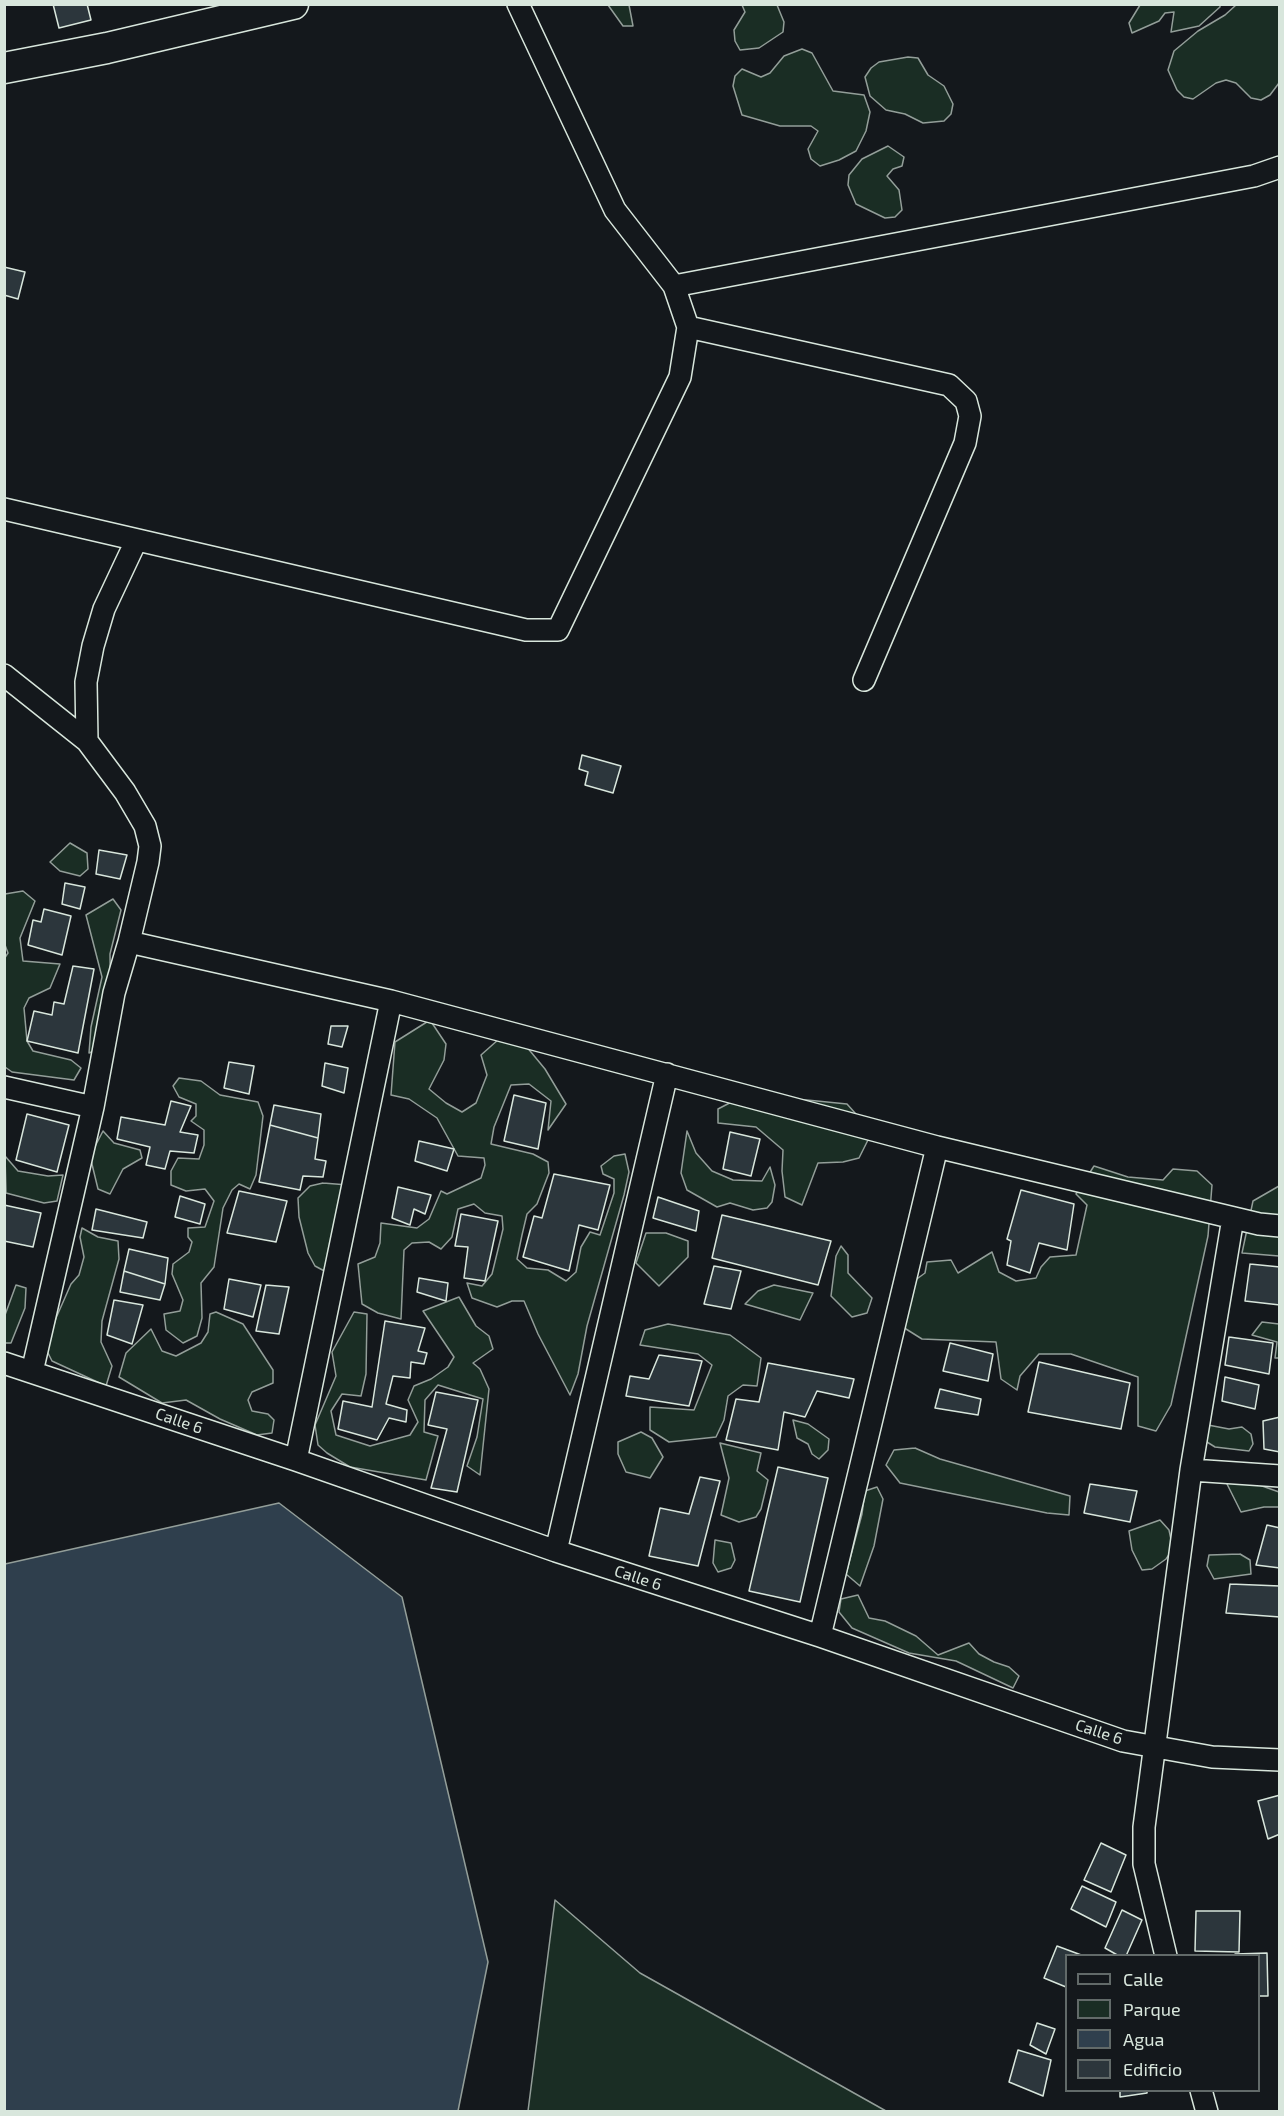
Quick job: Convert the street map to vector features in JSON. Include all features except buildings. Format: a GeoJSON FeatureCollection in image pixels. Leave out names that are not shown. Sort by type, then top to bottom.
{"type":"FeatureCollection","features":[{"type":"Feature","properties":{"kind":"street"},"geometry":{"type":"LineString","coordinates":[[4,68],[107,48],[293,4]]}},
{"type":"Feature","properties":{"kind":"street"},"geometry":{"type":"LineString","coordinates":[[4,510],[526,630],[558,630],[680,377],[688,327],[674,286],[615,210],[518,4]]}},
{"type":"Feature","properties":{"kind":"street"},"geometry":{"type":"LineString","coordinates":[[674,286],[1254,176],[1280,167]]}},
{"type":"Feature","properties":{"kind":"street"},"geometry":{"type":"LineString","coordinates":[[688,327],[949,385],[966,401],[970,416],[966,443],[864,680]]}},
{"type":"Feature","properties":{"kind":"street"},"geometry":{"type":"LineString","coordinates":[[87,741],[86,682],[93,646],[104,609],[135,541]]}},
{"type":"Feature","properties":{"kind":"street"},"geometry":{"type":"LineString","coordinates":[[4,675],[87,741],[125,792],[145,826],[150,846],[129,942],[114,993],[93,1107],[32,1372]]}},
{"type":"Feature","properties":{"kind":"street"},"geometry":{"type":"LineString","coordinates":[[129,942],[391,1001],[937,1147],[1233,1218],[1280,1226]]}},
{"type":"Feature","properties":{"kind":"street"},"geometry":{"type":"LineString","coordinates":[[296,1460],[391,1001]]}},
{"type":"Feature","properties":{"kind":"street"},"geometry":{"type":"LineString","coordinates":[[556,1551],[667,1074]]}},
{"type":"Feature","properties":{"kind":"street"},"geometry":{"type":"LineString","coordinates":[[4,1087],[93,1107]]}},
{"type":"Feature","properties":{"kind":"street"},"geometry":{"type":"LineString","coordinates":[[820,1636],[937,1147]]}},
{"type":"Feature","properties":{"kind":"street"},"geometry":{"type":"LineString","coordinates":[[1166,1954],[1144,1864],[1144,1827],[1191,1470],[1233,1218]]}},
{"type":"Feature","properties":{"kind":"street","name":"Calle 6"},"geometry":{"type":"LineString","coordinates":[[4,1363],[296,1460],[556,1551],[820,1636],[1123,1741],[1212,1757],[1280,1760]]}},
{"type":"Feature","properties":{"kind":"street"},"geometry":{"type":"LineString","coordinates":[[1191,1470],[1280,1476]]}},
{"type":"Feature","properties":{"kind":"street"},"geometry":{"type":"LineString","coordinates":[[1201,2092],[1207,2112]]}},
{"type":"Feature","properties":{"kind":"green space"},"geometry":{"type":"Polygon","coordinates":[[[1220,4],[1220,7],[1199,26],[1171,32],[1174,12],[1165,13],[1159,21],[1132,33],[1129,23],[1140,5],[1220,4]]]}},
{"type":"Feature","properties":{"kind":"green space"},"geometry":{"type":"Polygon","coordinates":[[[608,5],[629,5],[633,26],[623,26],[608,5]]]}},
{"type":"Feature","properties":{"kind":"green space"},"geometry":{"type":"Polygon","coordinates":[[[742,5],[777,5],[784,22],[783,32],[759,48],[740,50],[735,41],[734,30],[745,12],[742,5]]]}},
{"type":"Feature","properties":{"kind":"green space"},"geometry":{"type":"Polygon","coordinates":[[[1236,5],[1279,5],[1279,83],[1270,95],[1261,100],[1251,98],[1236,83],[1226,80],[1216,83],[1193,99],[1184,97],[1177,90],[1168,70],[1174,51],[1236,5]]]}},
{"type":"Feature","properties":{"kind":"green space"},"geometry":{"type":"Polygon","coordinates":[[[802,49],[812,53],[833,91],[864,95],[870,112],[866,131],[856,151],[820,166],[811,159],[808,149],[818,131],[811,126],[780,126],[742,115],[733,86],[735,76],[742,69],[761,77],[770,73],[784,56],[802,49]]]}},
{"type":"Feature","properties":{"kind":"green space"},"geometry":{"type":"Polygon","coordinates":[[[908,57],[918,58],[928,75],[944,86],[953,104],[951,114],[944,121],[923,123],[905,114],[886,110],[870,96],[865,77],[871,68],[879,62],[908,57]]]}},
{"type":"Feature","properties":{"kind":"green space"},"geometry":{"type":"Polygon","coordinates":[[[888,146],[904,157],[902,166],[893,169],[887,176],[899,190],[902,210],[895,217],[885,218],[856,204],[848,185],[849,175],[862,159],[888,146]]]}},
{"type":"Feature","properties":{"kind":"green space"},"geometry":{"type":"Polygon","coordinates":[[[70,843],[87,853],[88,869],[80,876],[60,871],[50,862],[70,843]]]}},
{"type":"Feature","properties":{"kind":"green space"},"geometry":{"type":"Polygon","coordinates":[[[23,891],[35,901],[20,938],[23,961],[60,964],[50,988],[29,998],[24,1008],[27,1041],[33,1051],[71,1060],[81,1068],[74,1080],[12,1072],[5,1067],[4,959],[8,953],[5,945],[5,894],[23,891]]]}},
{"type":"Feature","properties":{"kind":"green space"},"geometry":{"type":"Polygon","coordinates":[[[113,899],[121,910],[110,954],[111,1044],[89,1053],[91,1027],[102,977],[86,915],[113,899]]]}},
{"type":"Feature","properties":{"kind":"green space"},"geometry":{"type":"Polygon","coordinates":[[[430,1020],[446,1044],[444,1060],[429,1089],[446,1103],[462,1112],[476,1103],[487,1075],[481,1055],[499,1039],[521,1040],[545,1069],[566,1104],[548,1130],[551,1101],[529,1084],[511,1085],[494,1127],[491,1144],[533,1154],[548,1162],[549,1173],[537,1204],[527,1214],[517,1259],[527,1268],[548,1270],[566,1281],[576,1272],[581,1247],[590,1232],[600,1235],[614,1193],[614,1179],[603,1174],[601,1166],[614,1156],[625,1154],[629,1172],[624,1195],[587,1326],[578,1374],[570,1395],[538,1334],[524,1301],[512,1301],[497,1307],[472,1298],[467,1283],[482,1286],[492,1274],[503,1229],[502,1216],[485,1213],[474,1204],[458,1209],[452,1237],[441,1249],[429,1242],[412,1243],[404,1250],[401,1319],[378,1313],[362,1304],[358,1264],[375,1257],[380,1243],[381,1223],[417,1228],[429,1219],[441,1191],[447,1194],[481,1178],[485,1165],[484,1158],[458,1156],[437,1118],[409,1099],[391,1095],[395,1042],[430,1020]]]}},
{"type":"Feature","properties":{"kind":"green space"},"geometry":{"type":"Polygon","coordinates":[[[179,1078],[201,1081],[220,1095],[258,1102],[263,1116],[256,1175],[250,1189],[239,1184],[232,1190],[223,1208],[214,1267],[201,1283],[202,1318],[197,1336],[183,1343],[166,1330],[164,1314],[180,1311],[183,1300],[172,1274],[173,1264],[189,1252],[192,1242],[188,1237],[188,1228],[205,1227],[214,1201],[205,1189],[186,1191],[171,1185],[171,1171],[178,1158],[199,1159],[204,1145],[204,1130],[191,1121],[196,1116],[196,1104],[179,1097],[173,1086],[179,1078]]]}},
{"type":"Feature","properties":{"kind":"green space"},"geometry":{"type":"Polygon","coordinates":[[[743,1096],[847,1104],[872,1132],[859,1158],[843,1162],[818,1163],[802,1205],[785,1197],[782,1171],[783,1150],[756,1127],[718,1123],[718,1109],[743,1096]]]}},
{"type":"Feature","properties":{"kind":"green space"},"geometry":{"type":"Polygon","coordinates":[[[103,1131],[114,1143],[140,1150],[142,1158],[123,1169],[110,1194],[98,1189],[90,1156],[103,1131]]]}},
{"type":"Feature","properties":{"kind":"green space"},"geometry":{"type":"Polygon","coordinates":[[[687,1131],[696,1153],[712,1171],[733,1180],[762,1181],[770,1167],[775,1185],[772,1202],[767,1208],[753,1210],[730,1203],[717,1207],[687,1190],[681,1173],[687,1131]]]}},
{"type":"Feature","properties":{"kind":"green space"},"geometry":{"type":"Polygon","coordinates":[[[5,1156],[18,1171],[48,1176],[63,1175],[57,1201],[44,1203],[6,1193],[5,1156]]]}},
{"type":"Feature","properties":{"kind":"green space"},"geometry":{"type":"Polygon","coordinates":[[[1094,1166],[1128,1177],[1163,1180],[1173,1169],[1197,1171],[1212,1185],[1208,1236],[1171,1405],[1156,1431],[1138,1426],[1138,1377],[1071,1354],[1039,1354],[1020,1376],[1017,1390],[1001,1379],[996,1342],[922,1339],[906,1329],[891,1298],[925,1273],[927,1262],[951,1260],[958,1273],[992,1252],[999,1272],[1016,1281],[1036,1278],[1041,1267],[1050,1257],[1076,1255],[1087,1205],[1076,1194],[1094,1166]]]}},
{"type":"Feature","properties":{"kind":"green space"},"geometry":{"type":"Polygon","coordinates":[[[323,1183],[348,1185],[330,1274],[315,1266],[308,1253],[299,1217],[298,1198],[310,1186],[323,1183]]]}},
{"type":"Feature","properties":{"kind":"green space"},"geometry":{"type":"Polygon","coordinates":[[[1279,1186],[1279,1256],[1242,1253],[1253,1201],[1279,1186]]]}},
{"type":"Feature","properties":{"kind":"green space"},"geometry":{"type":"Polygon","coordinates":[[[82,1228],[98,1237],[118,1241],[119,1259],[102,1321],[101,1342],[112,1366],[106,1386],[52,1361],[46,1349],[71,1284],[79,1275],[84,1257],[80,1237],[82,1228]]]}},
{"type":"Feature","properties":{"kind":"green space"},"geometry":{"type":"Polygon","coordinates":[[[646,1233],[666,1233],[688,1241],[688,1257],[659,1286],[636,1263],[646,1233]]]}},
{"type":"Feature","properties":{"kind":"green space"},"geometry":{"type":"Polygon","coordinates":[[[841,1246],[848,1255],[848,1273],[872,1298],[867,1313],[852,1317],[831,1296],[836,1256],[841,1246]]]}},
{"type":"Feature","properties":{"kind":"green space"},"geometry":{"type":"Polygon","coordinates":[[[16,1285],[26,1288],[25,1308],[11,1343],[5,1343],[5,1315],[16,1285]]]}},
{"type":"Feature","properties":{"kind":"green space"},"geometry":{"type":"Polygon","coordinates":[[[774,1285],[813,1293],[800,1320],[745,1304],[758,1291],[774,1285]]]}},
{"type":"Feature","properties":{"kind":"green space"},"geometry":{"type":"Polygon","coordinates":[[[459,1297],[476,1326],[489,1336],[493,1349],[473,1363],[480,1369],[489,1389],[480,1475],[467,1466],[477,1437],[483,1399],[438,1385],[425,1400],[424,1432],[438,1436],[426,1480],[350,1467],[318,1445],[315,1425],[336,1376],[332,1352],[354,1312],[367,1314],[366,1374],[361,1396],[342,1394],[331,1411],[336,1435],[370,1446],[410,1435],[418,1422],[408,1400],[414,1386],[431,1379],[448,1367],[454,1357],[423,1311],[459,1297]]]}},
{"type":"Feature","properties":{"kind":"green space"},"geometry":{"type":"Polygon","coordinates":[[[216,1312],[243,1324],[273,1370],[273,1383],[252,1392],[248,1400],[252,1411],[268,1414],[274,1420],[272,1433],[257,1435],[220,1419],[186,1400],[162,1403],[119,1377],[126,1353],[151,1329],[162,1351],[176,1356],[201,1343],[208,1332],[210,1314],[216,1312]]]}},
{"type":"Feature","properties":{"kind":"green space"},"geometry":{"type":"Polygon","coordinates":[[[1262,1322],[1279,1324],[1279,1358],[1275,1358],[1277,1342],[1252,1335],[1262,1322]]]}},
{"type":"Feature","properties":{"kind":"green space"},"geometry":{"type":"Polygon","coordinates":[[[668,1324],[730,1335],[761,1358],[757,1386],[743,1385],[728,1396],[724,1420],[716,1437],[669,1442],[650,1430],[650,1407],[694,1410],[712,1365],[698,1354],[640,1345],[645,1330],[668,1324]]]}},
{"type":"Feature","properties":{"kind":"green space"},"geometry":{"type":"Polygon","coordinates":[[[793,1420],[808,1424],[829,1439],[828,1450],[819,1459],[812,1454],[808,1444],[797,1438],[793,1420]]]}},
{"type":"Feature","properties":{"kind":"green space"},"geometry":{"type":"Polygon","coordinates":[[[1208,1425],[1229,1429],[1242,1427],[1251,1434],[1253,1444],[1249,1451],[1215,1447],[1207,1442],[1208,1425]]]}},
{"type":"Feature","properties":{"kind":"green space"},"geometry":{"type":"Polygon","coordinates":[[[641,1432],[652,1438],[663,1457],[650,1478],[626,1472],[618,1454],[618,1442],[641,1432]]]}},
{"type":"Feature","properties":{"kind":"green space"},"geometry":{"type":"Polygon","coordinates":[[[720,1443],[761,1453],[757,1471],[768,1480],[761,1509],[756,1517],[739,1522],[721,1515],[729,1478],[720,1443]]]}},
{"type":"Feature","properties":{"kind":"green space"},"geometry":{"type":"Polygon","coordinates":[[[915,1448],[940,1459],[1070,1496],[1069,1515],[1047,1513],[900,1483],[886,1465],[894,1450],[915,1448]]]}},
{"type":"Feature","properties":{"kind":"green space"},"geometry":{"type":"Polygon","coordinates":[[[1248,1481],[1279,1492],[1279,1507],[1264,1507],[1241,1512],[1226,1482],[1248,1481]]]}},
{"type":"Feature","properties":{"kind":"green space"},"geometry":{"type":"Polygon","coordinates":[[[877,1487],[883,1499],[874,1546],[860,1586],[846,1574],[862,1514],[865,1491],[877,1487]]]}},
{"type":"Feature","properties":{"kind":"green space"},"geometry":{"type":"Polygon","coordinates":[[[1160,1520],[1169,1530],[1173,1549],[1166,1559],[1152,1569],[1142,1570],[1132,1550],[1129,1531],[1160,1520]]]}},
{"type":"Feature","properties":{"kind":"green space"},"geometry":{"type":"Polygon","coordinates":[[[715,1540],[731,1543],[735,1560],[731,1568],[718,1572],[713,1563],[715,1540]]]}},
{"type":"Feature","properties":{"kind":"green space"},"geometry":{"type":"Polygon","coordinates":[[[1240,1554],[1250,1560],[1251,1574],[1214,1579],[1207,1566],[1209,1555],[1240,1554]]]}},
{"type":"Feature","properties":{"kind":"green space"},"geometry":{"type":"Polygon","coordinates":[[[858,1595],[869,1618],[885,1621],[916,1636],[938,1655],[969,1643],[979,1654],[1009,1667],[1019,1676],[1013,1688],[956,1661],[909,1653],[852,1628],[839,1612],[841,1599],[858,1595]]]}},
{"type":"Feature","properties":{"kind":"green space"},"geometry":{"type":"Polygon","coordinates":[[[555,1900],[640,1973],[886,2111],[528,2111],[555,1900]]]}},
{"type":"Feature","properties":{"kind":"water"},"geometry":{"type":"Polygon","coordinates":[[[279,1503],[402,1597],[488,1962],[458,2111],[5,2111],[5,1564],[279,1503]]]}}]}
